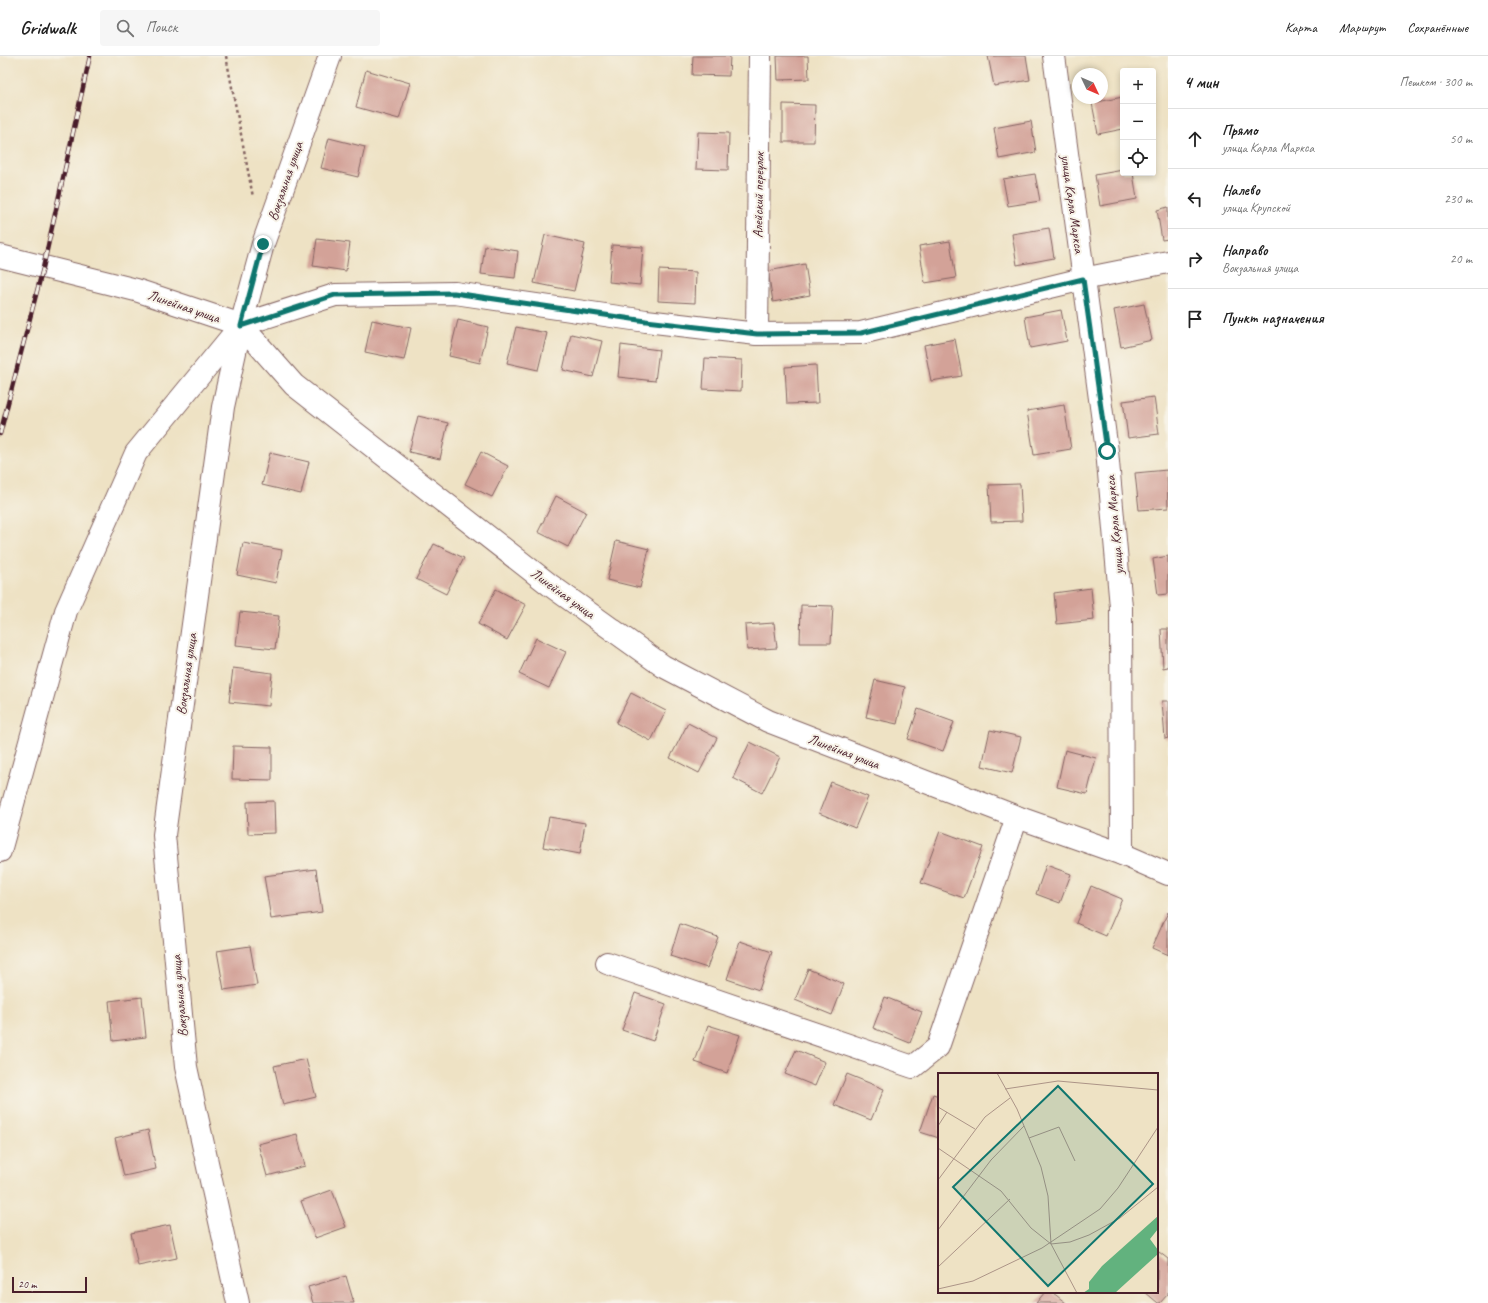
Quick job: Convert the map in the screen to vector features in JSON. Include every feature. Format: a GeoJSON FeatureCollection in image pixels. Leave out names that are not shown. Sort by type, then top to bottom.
{"type":"FeatureCollection","features":[{"type":"Feature","properties":{"kind":"street","name":"Вокзальная улица"},"geometry":{"type":"LineString","coordinates":[[238,1303],[186,1066],[164,835],[223,407],[241,326],[263,244],[330,56]]}},
{"type":"Feature","properties":{"kind":"street","name":"Алейский переулок"},"geometry":{"type":"LineString","coordinates":[[757,334],[760,56]]}},
{"type":"Feature","properties":{"kind":"street","name":"улица Карла Маркса"},"geometry":{"type":"LineString","coordinates":[[1054,56],[1107,451],[1121,607],[1122,854]]}},
{"type":"Feature","properties":{"kind":"street","name":"Линейная улица"},"geometry":{"type":"LineString","coordinates":[[0,256],[136,290],[241,326],[294,385],[550,585],[663,666],[768,722],[1016,817],[1122,854],[1168,874]]}},
{"type":"Feature","properties":{"kind":"street"},"geometry":{"type":"LineString","coordinates":[[0,851],[66,611],[136,453],[241,326],[335,295],[454,293],[646,321],[757,334],[861,333],[1083,279],[1168,262]]}},
{"type":"Feature","properties":{"kind":"street"},"geometry":{"type":"LineString","coordinates":[[607,963],[913,1067],[938,1047],[1016,817]]}},
{"type":"Feature","properties":{"kind":"path"},"geometry":{"type":"LineString","coordinates":[[226,56],[254,199]]}},
{"type":"Feature","properties":{"kind":"building"},"geometry":{"type":"Polygon","coordinates":[[[693,56],[730,56],[729,76],[692,75],[693,56]]]}},
{"type":"Feature","properties":{"kind":"building"},"geometry":{"type":"Polygon","coordinates":[[[777,56],[808,56],[809,79],[778,80],[777,56]]]}},
{"type":"Feature","properties":{"kind":"building"},"geometry":{"type":"Polygon","coordinates":[[[988,56],[1026,56],[1030,80],[994,86],[988,56]]]}},
{"type":"Feature","properties":{"kind":"building"},"geometry":{"type":"Polygon","coordinates":[[[366,70],[410,83],[399,119],[356,107],[366,70]]]}},
{"type":"Feature","properties":{"kind":"building"},"geometry":{"type":"Polygon","coordinates":[[[1120,98],[1120,130],[1098,134],[1092,104],[1108,104],[1108,100],[1120,98]]]}},
{"type":"Feature","properties":{"kind":"building"},"geometry":{"type":"Polygon","coordinates":[[[783,104],[815,105],[814,142],[783,142],[783,104]]]}},
{"type":"Feature","properties":{"kind":"building"},"geometry":{"type":"Polygon","coordinates":[[[1031,121],[1036,152],[999,159],[994,128],[1031,121]]]}},
{"type":"Feature","properties":{"kind":"building"},"geometry":{"type":"Polygon","coordinates":[[[698,132],[729,133],[728,170],[696,169],[698,132]]]}},
{"type":"Feature","properties":{"kind":"building"},"geometry":{"type":"Polygon","coordinates":[[[329,138],[365,147],[358,177],[321,168],[329,138]]]}},
{"type":"Feature","properties":{"kind":"building"},"geometry":{"type":"Polygon","coordinates":[[[1120,171],[1120,176],[1133,176],[1137,199],[1100,206],[1095,175],[1120,171]]]}},
{"type":"Feature","properties":{"kind":"building"},"geometry":{"type":"Polygon","coordinates":[[[1035,174],[1040,201],[1008,206],[1003,179],[1035,174]]]}},
{"type":"Feature","properties":{"kind":"building"},"geometry":{"type":"Polygon","coordinates":[[[1168,207],[1168,239],[1162,240],[1157,210],[1168,207]]]}},
{"type":"Feature","properties":{"kind":"building"},"geometry":{"type":"Polygon","coordinates":[[[1049,228],[1054,258],[1017,265],[1012,234],[1049,228]]]}},
{"type":"Feature","properties":{"kind":"building"},"geometry":{"type":"Polygon","coordinates":[[[545,235],[585,244],[574,291],[534,283],[545,235]]]}},
{"type":"Feature","properties":{"kind":"building"},"geometry":{"type":"Polygon","coordinates":[[[317,239],[350,243],[346,271],[313,266],[317,239]]]}},
{"type":"Feature","properties":{"kind":"building"},"geometry":{"type":"Polygon","coordinates":[[[950,241],[956,278],[925,283],[919,246],[950,241]]]}},
{"type":"Feature","properties":{"kind":"building"},"geometry":{"type":"Polygon","coordinates":[[[612,245],[643,247],[640,285],[609,282],[612,245]]]}},
{"type":"Feature","properties":{"kind":"building"},"geometry":{"type":"Polygon","coordinates":[[[485,246],[518,251],[515,278],[481,274],[485,246]]]}},
{"type":"Feature","properties":{"kind":"building"},"geometry":{"type":"Polygon","coordinates":[[[805,264],[810,295],[773,302],[768,271],[805,264]]]}},
{"type":"Feature","properties":{"kind":"building"},"geometry":{"type":"Polygon","coordinates":[[[659,270],[696,272],[695,303],[658,301],[659,270]]]}},
{"type":"Feature","properties":{"kind":"building"},"geometry":{"type":"Polygon","coordinates":[[[1144,304],[1152,340],[1121,347],[1114,310],[1144,304]]]}},
{"type":"Feature","properties":{"kind":"building"},"geometry":{"type":"Polygon","coordinates":[[[1061,310],[1067,341],[1030,348],[1025,317],[1061,310]]]}},
{"type":"Feature","properties":{"kind":"building"},"geometry":{"type":"Polygon","coordinates":[[[372,320],[411,328],[404,360],[365,352],[372,320]]]}},
{"type":"Feature","properties":{"kind":"building"},"geometry":{"type":"Polygon","coordinates":[[[458,320],[488,327],[480,363],[449,356],[458,320]]]}},
{"type":"Feature","properties":{"kind":"building"},"geometry":{"type":"Polygon","coordinates":[[[516,327],[547,333],[538,370],[507,363],[516,327]]]}},
{"type":"Feature","properties":{"kind":"building"},"geometry":{"type":"Polygon","coordinates":[[[571,334],[602,341],[593,377],[563,370],[571,334]]]}},
{"type":"Feature","properties":{"kind":"building"},"geometry":{"type":"Polygon","coordinates":[[[955,339],[962,376],[931,381],[924,345],[955,339]]]}},
{"type":"Feature","properties":{"kind":"building"},"geometry":{"type":"Polygon","coordinates":[[[621,345],[659,350],[655,381],[618,377],[621,345]]]}},
{"type":"Feature","properties":{"kind":"building"},"geometry":{"type":"Polygon","coordinates":[[[705,358],[742,360],[741,391],[703,389],[705,358]]]}},
{"type":"Feature","properties":{"kind":"building"},"geometry":{"type":"Polygon","coordinates":[[[816,365],[818,403],[787,404],[785,367],[816,365]]]}},
{"type":"Feature","properties":{"kind":"building"},"geometry":{"type":"Polygon","coordinates":[[[1154,397],[1159,434],[1128,438],[1123,401],[1154,397]]]}},
{"type":"Feature","properties":{"kind":"building"},"geometry":{"type":"Polygon","coordinates":[[[1064,405],[1071,449],[1034,455],[1027,411],[1064,405]]]}},
{"type":"Feature","properties":{"kind":"building"},"geometry":{"type":"Polygon","coordinates":[[[418,416],[448,423],[440,459],[409,452],[418,416]]]}},
{"type":"Feature","properties":{"kind":"building"},"geometry":{"type":"Polygon","coordinates":[[[481,452],[508,466],[492,497],[465,484],[481,452]]]}},
{"type":"Feature","properties":{"kind":"building"},"geometry":{"type":"Polygon","coordinates":[[[270,453],[309,462],[301,494],[262,485],[270,453]]]}},
{"type":"Feature","properties":{"kind":"building"},"geometry":{"type":"Polygon","coordinates":[[[1167,470],[1168,508],[1139,510],[1135,473],[1167,470]]]}},
{"type":"Feature","properties":{"kind":"building"},"geometry":{"type":"Polygon","coordinates":[[[1020,484],[1022,521],[991,522],[989,485],[1020,484]]]}},
{"type":"Feature","properties":{"kind":"building"},"geometry":{"type":"Polygon","coordinates":[[[556,496],[586,512],[568,547],[538,532],[556,496]]]}},
{"type":"Feature","properties":{"kind":"building"},"geometry":{"type":"Polygon","coordinates":[[[616,541],[649,549],[640,588],[607,580],[616,541]]]}},
{"type":"Feature","properties":{"kind":"building"},"geometry":{"type":"Polygon","coordinates":[[[243,543],[282,550],[276,583],[237,575],[243,543]]]}},
{"type":"Feature","properties":{"kind":"building"},"geometry":{"type":"Polygon","coordinates":[[[434,544],[464,558],[446,594],[416,579],[434,544]]]}},
{"type":"Feature","properties":{"kind":"building"},"geometry":{"type":"Polygon","coordinates":[[[1168,556],[1168,594],[1158,595],[1153,559],[1168,556]]]}},
{"type":"Feature","properties":{"kind":"building"},"geometry":{"type":"Polygon","coordinates":[[[1091,588],[1094,620],[1057,624],[1054,593],[1091,588]]]}},
{"type":"Feature","properties":{"kind":"building"},"geometry":{"type":"Polygon","coordinates":[[[496,589],[526,605],[507,640],[478,624],[496,589]]]}},
{"type":"Feature","properties":{"kind":"building"},"geometry":{"type":"Polygon","coordinates":[[[801,605],[833,606],[831,643],[800,643],[801,605]]]}},
{"type":"Feature","properties":{"kind":"building"},"geometry":{"type":"Polygon","coordinates":[[[240,612],[279,616],[275,649],[236,645],[240,612]]]}},
{"type":"Feature","properties":{"kind":"building"},"geometry":{"type":"Polygon","coordinates":[[[774,623],[777,648],[747,650],[745,625],[774,623]]]}},
{"type":"Feature","properties":{"kind":"building"},"geometry":{"type":"Polygon","coordinates":[[[1161,629],[1168,629],[1168,667],[1163,668],[1161,629]]]}},
{"type":"Feature","properties":{"kind":"building"},"geometry":{"type":"Polygon","coordinates":[[[536,638],[566,652],[549,688],[519,674],[536,638]]]}},
{"type":"Feature","properties":{"kind":"building"},"geometry":{"type":"Polygon","coordinates":[[[233,668],[272,673],[269,706],[229,702],[233,668]]]}},
{"type":"Feature","properties":{"kind":"building"},"geometry":{"type":"Polygon","coordinates":[[[875,680],[905,687],[897,724],[866,717],[875,680]]]}},
{"type":"Feature","properties":{"kind":"building"},"geometry":{"type":"Polygon","coordinates":[[[631,693],[666,711],[651,741],[616,723],[631,693]]]}},
{"type":"Feature","properties":{"kind":"building"},"geometry":{"type":"Polygon","coordinates":[[[1162,701],[1168,701],[1168,738],[1165,739],[1162,701]]]}},
{"type":"Feature","properties":{"kind":"building"},"geometry":{"type":"Polygon","coordinates":[[[918,709],[954,722],[943,751],[908,739],[918,709]]]}},
{"type":"Feature","properties":{"kind":"building"},"geometry":{"type":"Polygon","coordinates":[[[688,723],[717,738],[699,773],[670,758],[688,723]]]}},
{"type":"Feature","properties":{"kind":"building"},"geometry":{"type":"Polygon","coordinates":[[[990,730],[1021,737],[1012,773],[982,766],[990,730]]]}},
{"type":"Feature","properties":{"kind":"building"},"geometry":{"type":"Polygon","coordinates":[[[750,742],[780,757],[762,793],[733,778],[750,742]]]}},
{"type":"Feature","properties":{"kind":"building"},"geometry":{"type":"Polygon","coordinates":[[[233,746],[272,747],[272,780],[232,779],[233,746]]]}},
{"type":"Feature","properties":{"kind":"building"},"geometry":{"type":"Polygon","coordinates":[[[1065,750],[1096,758],[1087,794],[1057,787],[1065,750]]]}},
{"type":"Feature","properties":{"kind":"building"},"geometry":{"type":"Polygon","coordinates":[[[831,782],[868,797],[855,828],[819,813],[831,782]]]}},
{"type":"Feature","properties":{"kind":"building"},"geometry":{"type":"Polygon","coordinates":[[[274,801],[275,833],[248,834],[247,802],[274,801]]]}},
{"type":"Feature","properties":{"kind":"building"},"geometry":{"type":"Polygon","coordinates":[[[549,817],[585,823],[580,854],[543,847],[549,817]]]}},
{"type":"Feature","properties":{"kind":"building"},"geometry":{"type":"Polygon","coordinates":[[[940,831],[983,847],[964,898],[921,883],[940,831]]]}},
{"type":"Feature","properties":{"kind":"building"},"geometry":{"type":"Polygon","coordinates":[[[1046,865],[1071,874],[1060,903],[1036,894],[1046,865]]]}},
{"type":"Feature","properties":{"kind":"building"},"geometry":{"type":"Polygon","coordinates":[[[316,869],[322,912],[271,919],[264,876],[316,869]]]}},
{"type":"Feature","properties":{"kind":"building"},"geometry":{"type":"Polygon","coordinates":[[[1091,886],[1122,899],[1106,936],[1076,923],[1091,886]]]}},
{"type":"Feature","properties":{"kind":"building"},"geometry":{"type":"Polygon","coordinates":[[[1168,912],[1168,955],[1152,948],[1168,912]]]}},
{"type":"Feature","properties":{"kind":"building"},"geometry":{"type":"Polygon","coordinates":[[[680,924],[718,937],[707,968],[670,956],[680,924]]]}},
{"type":"Feature","properties":{"kind":"building"},"geometry":{"type":"Polygon","coordinates":[[[740,941],[772,952],[759,990],[727,979],[740,941]]]}},
{"type":"Feature","properties":{"kind":"building"},"geometry":{"type":"Polygon","coordinates":[[[250,946],[257,985],[224,990],[217,951],[250,946]]]}},
{"type":"Feature","properties":{"kind":"building"},"geometry":{"type":"Polygon","coordinates":[[[808,969],[844,984],[832,1015],[795,1000],[808,969]]]}},
{"type":"Feature","properties":{"kind":"building"},"geometry":{"type":"Polygon","coordinates":[[[635,993],[666,1004],[653,1041],[622,1030],[635,993]]]}},
{"type":"Feature","properties":{"kind":"building"},"geometry":{"type":"Polygon","coordinates":[[[142,997],[146,1037],[113,1041],[109,1001],[142,997]]]}},
{"type":"Feature","properties":{"kind":"building"},"geometry":{"type":"Polygon","coordinates":[[[885,997],[922,1012],[910,1043],[873,1028],[885,997]]]}},
{"type":"Feature","properties":{"kind":"building"},"geometry":{"type":"Polygon","coordinates":[[[708,1025],[740,1035],[727,1073],[695,1062],[708,1025]]]}},
{"type":"Feature","properties":{"kind":"building"},"geometry":{"type":"Polygon","coordinates":[[[796,1050],[825,1062],[815,1086],[785,1074],[796,1050]]]}},
{"type":"Feature","properties":{"kind":"building"},"geometry":{"type":"Polygon","coordinates":[[[306,1059],[316,1097],[283,1105],[274,1066],[306,1059]]]}},
{"type":"Feature","properties":{"kind":"building"},"geometry":{"type":"Polygon","coordinates":[[[847,1074],[884,1089],[871,1120],[834,1105],[847,1074]]]}},
{"type":"Feature","properties":{"kind":"building"},"geometry":{"type":"Polygon","coordinates":[[[933,1094],[938,1096],[938,1138],[920,1132],[933,1094]]]}},
{"type":"Feature","properties":{"kind":"building"},"geometry":{"type":"Polygon","coordinates":[[[148,1130],[156,1169],[124,1176],[115,1138],[148,1130]]]}},
{"type":"Feature","properties":{"kind":"building"},"geometry":{"type":"Polygon","coordinates":[[[297,1134],[305,1166],[267,1176],[258,1144],[297,1134]]]}},
{"type":"Feature","properties":{"kind":"building"},"geometry":{"type":"Polygon","coordinates":[[[332,1190],[346,1227],[315,1238],[301,1201],[332,1190]]]}},
{"type":"Feature","properties":{"kind":"building"},"geometry":{"type":"Polygon","coordinates":[[[170,1225],[177,1258],[138,1266],[131,1233],[170,1225]]]}},
{"type":"Feature","properties":{"kind":"building"},"geometry":{"type":"Polygon","coordinates":[[[1159,1252],[1168,1259],[1168,1294],[1160,1303],[1146,1293],[1158,1293],[1159,1252]]]}},
{"type":"Feature","properties":{"kind":"building"},"geometry":{"type":"Polygon","coordinates":[[[346,1276],[354,1303],[313,1303],[308,1287],[346,1276]]]}},
{"type":"Feature","properties":{"kind":"building"},"geometry":{"type":"Polygon","coordinates":[[[1044,1293],[1053,1293],[1066,1303],[1036,1303],[1044,1293]]]}},
{"type":"Feature","properties":{"kind":"railway"},"geometry":{"type":"LineString","coordinates":[[0,434],[43,268],[90,56]]}},
{"type":"Feature","properties":{"kind":"route"},"geometry":{"type":"LineString","coordinates":[[263,244],[241,326],[335,295],[454,293],[646,321],[757,334],[861,333],[1083,279],[1107,451]]}}]}
